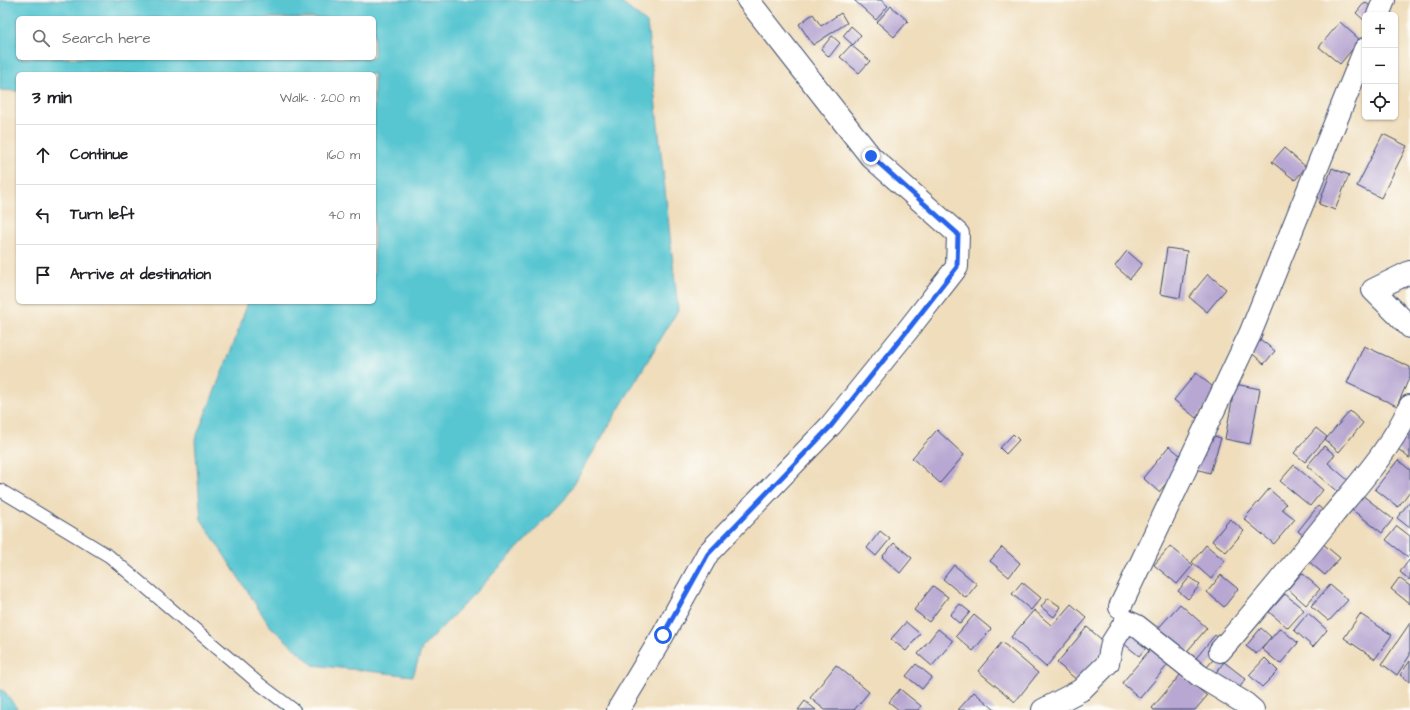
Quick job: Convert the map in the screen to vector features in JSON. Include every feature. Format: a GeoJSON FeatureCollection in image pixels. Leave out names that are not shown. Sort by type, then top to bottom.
{"type":"FeatureCollection","features":[{"type":"Feature","properties":{"kind":"street"},"geometry":{"type":"LineString","coordinates":[[618,710],[663,635],[708,554],[831,426],[957,267],[958,234],[871,156],[748,0]]}},
{"type":"Feature","properties":{"kind":"street"},"geometry":{"type":"LineString","coordinates":[[1379,12],[1384,0]]}},
{"type":"Feature","properties":{"kind":"street"},"geometry":{"type":"LineString","coordinates":[[1120,607],[1250,334],[1362,56]]}},
{"type":"Feature","properties":{"kind":"street"},"geometry":{"type":"LineString","coordinates":[[1410,272],[1373,290],[1410,327]]}},
{"type":"Feature","properties":{"kind":"street"},"geometry":{"type":"LineString","coordinates":[[1220,651],[1260,606],[1372,468],[1402,423],[1410,406]]}},
{"type":"Feature","properties":{"kind":"street"},"geometry":{"type":"LineString","coordinates":[[1043,710],[1081,690],[1108,663],[1112,643],[1126,621],[1137,626],[1200,676],[1246,704],[1253,710]]}},
{"type":"Feature","properties":{"kind":"lane"},"geometry":{"type":"LineString","coordinates":[[0,490],[109,556],[257,682],[294,710]]}},
{"type":"Feature","properties":{"kind":"water"},"geometry":{"type":"Polygon","coordinates":[[[0,0],[618,0],[647,23],[678,310],[565,499],[422,648],[413,676],[313,665],[269,625],[201,519],[195,440],[235,340],[247,304],[376,304],[376,72],[16,72],[16,91],[0,90],[0,0]]]}},
{"type":"Feature","properties":{"kind":"water"},"geometry":{"type":"Polygon","coordinates":[[[0,689],[5,692],[18,710],[0,710],[0,689]]]}},
{"type":"Feature","properties":{"kind":"building"},"geometry":{"type":"Polygon","coordinates":[[[854,0],[881,0],[888,6],[876,20],[854,0]]]}},
{"type":"Feature","properties":{"kind":"building"},"geometry":{"type":"Polygon","coordinates":[[[1365,2],[1377,12],[1362,12],[1362,18],[1356,13],[1365,2]]]}},
{"type":"Feature","properties":{"kind":"building"},"geometry":{"type":"Polygon","coordinates":[[[891,6],[908,21],[894,37],[877,22],[891,6]]]}},
{"type":"Feature","properties":{"kind":"building"},"geometry":{"type":"Polygon","coordinates":[[[841,13],[847,23],[813,45],[799,24],[813,14],[821,26],[841,13]]]}},
{"type":"Feature","properties":{"kind":"building"},"geometry":{"type":"Polygon","coordinates":[[[1340,22],[1360,40],[1340,64],[1319,47],[1340,22]]]}},
{"type":"Feature","properties":{"kind":"building"},"geometry":{"type":"Polygon","coordinates":[[[851,26],[861,35],[853,45],[843,36],[851,26]]]}},
{"type":"Feature","properties":{"kind":"building"},"geometry":{"type":"Polygon","coordinates":[[[832,36],[840,43],[829,57],[821,49],[832,36]]]}},
{"type":"Feature","properties":{"kind":"building"},"geometry":{"type":"Polygon","coordinates":[[[851,45],[870,61],[859,73],[840,57],[851,45]]]}},
{"type":"Feature","properties":{"kind":"building"},"geometry":{"type":"Polygon","coordinates":[[[1383,134],[1407,146],[1381,198],[1357,186],[1383,134]]]}},
{"type":"Feature","properties":{"kind":"building"},"geometry":{"type":"Polygon","coordinates":[[[1284,148],[1306,167],[1295,180],[1272,162],[1284,148]]]}},
{"type":"Feature","properties":{"kind":"building"},"geometry":{"type":"Polygon","coordinates":[[[1332,168],[1349,175],[1335,210],[1319,204],[1332,168]]]}},
{"type":"Feature","properties":{"kind":"building"},"geometry":{"type":"Polygon","coordinates":[[[1167,248],[1187,251],[1180,298],[1160,294],[1167,248]]]}},
{"type":"Feature","properties":{"kind":"building"},"geometry":{"type":"Polygon","coordinates":[[[1127,251],[1142,264],[1130,279],[1115,266],[1127,251]]]}},
{"type":"Feature","properties":{"kind":"building"},"geometry":{"type":"Polygon","coordinates":[[[1208,274],[1226,289],[1207,312],[1189,297],[1208,274]]]}},
{"type":"Feature","properties":{"kind":"building"},"geometry":{"type":"Polygon","coordinates":[[[1256,336],[1275,351],[1264,364],[1246,348],[1256,336]]]}},
{"type":"Feature","properties":{"kind":"building"},"geometry":{"type":"Polygon","coordinates":[[[1364,346],[1410,367],[1410,376],[1397,406],[1347,383],[1364,346]]]}},
{"type":"Feature","properties":{"kind":"building"},"geometry":{"type":"Polygon","coordinates":[[[1196,373],[1218,391],[1196,418],[1174,400],[1196,373]]]}},
{"type":"Feature","properties":{"kind":"building"},"geometry":{"type":"Polygon","coordinates":[[[1235,384],[1260,389],[1250,444],[1225,439],[1235,384]]]}},
{"type":"Feature","properties":{"kind":"building"},"geometry":{"type":"Polygon","coordinates":[[[1350,411],[1363,423],[1339,452],[1325,440],[1350,411]]]}},
{"type":"Feature","properties":{"kind":"building"},"geometry":{"type":"Polygon","coordinates":[[[1316,428],[1327,437],[1305,462],[1294,453],[1316,428]]]}},
{"type":"Feature","properties":{"kind":"building"},"geometry":{"type":"Polygon","coordinates":[[[937,430],[964,455],[940,483],[912,458],[937,430]]]}},
{"type":"Feature","properties":{"kind":"building"},"geometry":{"type":"Polygon","coordinates":[[[1410,431],[1410,458],[1409,458],[1397,448],[1410,431]]]}},
{"type":"Feature","properties":{"kind":"building"},"geometry":{"type":"Polygon","coordinates":[[[1013,434],[1019,440],[1006,454],[1000,448],[1013,434]]]}},
{"type":"Feature","properties":{"kind":"building"},"geometry":{"type":"Polygon","coordinates":[[[1207,434],[1221,438],[1210,473],[1196,469],[1207,434]]]}},
{"type":"Feature","properties":{"kind":"building"},"geometry":{"type":"Polygon","coordinates":[[[1169,446],[1186,460],[1159,492],[1143,478],[1169,446]]]}},
{"type":"Feature","properties":{"kind":"building"},"geometry":{"type":"Polygon","coordinates":[[[1324,446],[1335,455],[1328,463],[1350,482],[1340,494],[1307,466],[1324,446]]]}},
{"type":"Feature","properties":{"kind":"building"},"geometry":{"type":"Polygon","coordinates":[[[1398,460],[1410,470],[1410,491],[1398,507],[1375,489],[1398,460]]]}},
{"type":"Feature","properties":{"kind":"building"},"geometry":{"type":"Polygon","coordinates":[[[1294,465],[1323,490],[1310,506],[1280,481],[1294,465]]]}},
{"type":"Feature","properties":{"kind":"building"},"geometry":{"type":"Polygon","coordinates":[[[1269,489],[1286,504],[1282,509],[1295,519],[1274,544],[1244,519],[1269,489]]]}},
{"type":"Feature","properties":{"kind":"building"},"geometry":{"type":"Polygon","coordinates":[[[1362,495],[1393,519],[1382,533],[1351,509],[1362,495]]]}},
{"type":"Feature","properties":{"kind":"building"},"geometry":{"type":"Polygon","coordinates":[[[1410,501],[1410,528],[1397,518],[1410,501]]]}},
{"type":"Feature","properties":{"kind":"building"},"geometry":{"type":"Polygon","coordinates":[[[1318,506],[1330,516],[1309,541],[1298,531],[1318,506]]]}},
{"type":"Feature","properties":{"kind":"building"},"geometry":{"type":"Polygon","coordinates":[[[1230,519],[1244,531],[1226,552],[1212,541],[1230,519]]]}},
{"type":"Feature","properties":{"kind":"building"},"geometry":{"type":"Polygon","coordinates":[[[1397,526],[1410,536],[1410,554],[1408,557],[1386,540],[1397,526]]]}},
{"type":"Feature","properties":{"kind":"building"},"geometry":{"type":"Polygon","coordinates":[[[880,531],[890,539],[876,556],[867,548],[880,531]]]}},
{"type":"Feature","properties":{"kind":"building"},"geometry":{"type":"Polygon","coordinates":[[[894,543],[912,558],[900,573],[882,557],[894,543]]]}},
{"type":"Feature","properties":{"kind":"building"},"geometry":{"type":"Polygon","coordinates":[[[1322,543],[1340,558],[1325,575],[1308,561],[1322,543]]]}},
{"type":"Feature","properties":{"kind":"building"},"geometry":{"type":"Polygon","coordinates":[[[1206,545],[1225,561],[1211,579],[1192,562],[1206,545]]]}},
{"type":"Feature","properties":{"kind":"building"},"geometry":{"type":"Polygon","coordinates":[[[1170,546],[1193,565],[1177,584],[1154,565],[1170,546]]]}},
{"type":"Feature","properties":{"kind":"building"},"geometry":{"type":"Polygon","coordinates":[[[1002,547],[1020,563],[1009,577],[990,561],[1002,547]]]}},
{"type":"Feature","properties":{"kind":"building"},"geometry":{"type":"Polygon","coordinates":[[[1410,559],[1410,580],[1400,572],[1410,559]]]}},
{"type":"Feature","properties":{"kind":"building"},"geometry":{"type":"Polygon","coordinates":[[[954,565],[977,584],[966,598],[943,579],[954,565]]]}},
{"type":"Feature","properties":{"kind":"building"},"geometry":{"type":"Polygon","coordinates":[[[1302,573],[1320,589],[1306,605],[1288,589],[1302,573]]]}},
{"type":"Feature","properties":{"kind":"building"},"geometry":{"type":"Polygon","coordinates":[[[1221,575],[1238,589],[1224,607],[1207,592],[1221,575]]]}},
{"type":"Feature","properties":{"kind":"building"},"geometry":{"type":"Polygon","coordinates":[[[1190,577],[1200,585],[1188,599],[1178,591],[1190,577]]]}},
{"type":"Feature","properties":{"kind":"building"},"geometry":{"type":"Polygon","coordinates":[[[1399,578],[1410,586],[1410,604],[1391,589],[1399,578]]]}},
{"type":"Feature","properties":{"kind":"building"},"geometry":{"type":"Polygon","coordinates":[[[1022,582],[1041,598],[1031,610],[1012,594],[1022,582]]]}},
{"type":"Feature","properties":{"kind":"building"},"geometry":{"type":"Polygon","coordinates":[[[1330,585],[1348,600],[1329,621],[1311,606],[1330,585]]]}},
{"type":"Feature","properties":{"kind":"building"},"geometry":{"type":"Polygon","coordinates":[[[933,586],[948,597],[929,622],[914,610],[933,586]]]}},
{"type":"Feature","properties":{"kind":"building"},"geometry":{"type":"Polygon","coordinates":[[[1285,594],[1304,610],[1288,628],[1269,612],[1285,594]]]}},
{"type":"Feature","properties":{"kind":"building"},"geometry":{"type":"Polygon","coordinates":[[[1048,598],[1061,607],[1054,617],[1041,607],[1048,598]]]}},
{"type":"Feature","properties":{"kind":"building"},"geometry":{"type":"Polygon","coordinates":[[[960,604],[970,612],[960,624],[950,615],[960,604]]]}},
{"type":"Feature","properties":{"kind":"building"},"geometry":{"type":"Polygon","coordinates":[[[1071,604],[1087,618],[1046,667],[1011,637],[1034,610],[1052,626],[1071,604]]]}},
{"type":"Feature","properties":{"kind":"building"},"geometry":{"type":"Polygon","coordinates":[[[1180,604],[1207,628],[1183,656],[1155,632],[1180,604]]]}},
{"type":"Feature","properties":{"kind":"building"},"geometry":{"type":"Polygon","coordinates":[[[1308,613],[1327,630],[1313,647],[1294,630],[1308,613]]]}},
{"type":"Feature","properties":{"kind":"building"},"geometry":{"type":"Polygon","coordinates":[[[1360,614],[1392,635],[1375,659],[1344,638],[1360,614]]]}},
{"type":"Feature","properties":{"kind":"building"},"geometry":{"type":"Polygon","coordinates":[[[974,615],[991,629],[973,651],[956,636],[974,615]]]}},
{"type":"Feature","properties":{"kind":"building"},"geometry":{"type":"Polygon","coordinates":[[[906,622],[920,634],[906,651],[891,639],[906,622]]]}},
{"type":"Feature","properties":{"kind":"building"},"geometry":{"type":"Polygon","coordinates":[[[1410,623],[1410,655],[1397,675],[1382,664],[1410,623]]]}},
{"type":"Feature","properties":{"kind":"building"},"geometry":{"type":"Polygon","coordinates":[[[1087,627],[1108,645],[1078,681],[1057,663],[1087,627]]]}},
{"type":"Feature","properties":{"kind":"building"},"geometry":{"type":"Polygon","coordinates":[[[1261,628],[1271,637],[1256,654],[1246,646],[1261,628]]]}},
{"type":"Feature","properties":{"kind":"building"},"geometry":{"type":"Polygon","coordinates":[[[1280,628],[1298,643],[1280,664],[1262,649],[1280,628]]]}},
{"type":"Feature","properties":{"kind":"building"},"geometry":{"type":"Polygon","coordinates":[[[938,629],[953,641],[932,666],[918,654],[938,629]]]}},
{"type":"Feature","properties":{"kind":"building"},"geometry":{"type":"Polygon","coordinates":[[[1133,629],[1150,643],[1139,656],[1122,642],[1133,629]]]}},
{"type":"Feature","properties":{"kind":"building"},"geometry":{"type":"Polygon","coordinates":[[[1215,635],[1226,644],[1203,672],[1192,663],[1215,635]]]}},
{"type":"Feature","properties":{"kind":"building"},"geometry":{"type":"Polygon","coordinates":[[[1002,642],[1038,673],[1015,702],[978,671],[1002,642]]]}},
{"type":"Feature","properties":{"kind":"building"},"geometry":{"type":"Polygon","coordinates":[[[1152,647],[1170,662],[1140,698],[1122,683],[1152,647]]]}},
{"type":"Feature","properties":{"kind":"building"},"geometry":{"type":"Polygon","coordinates":[[[1265,658],[1278,671],[1262,687],[1249,675],[1265,658]]]}},
{"type":"Feature","properties":{"kind":"building"},"geometry":{"type":"Polygon","coordinates":[[[1410,661],[1410,682],[1400,675],[1410,661]]]}},
{"type":"Feature","properties":{"kind":"building"},"geometry":{"type":"Polygon","coordinates":[[[1224,662],[1246,679],[1236,692],[1214,675],[1224,662]]]}},
{"type":"Feature","properties":{"kind":"building"},"geometry":{"type":"Polygon","coordinates":[[[916,664],[932,677],[922,689],[906,676],[916,664]]]}},
{"type":"Feature","properties":{"kind":"building"},"geometry":{"type":"Polygon","coordinates":[[[836,665],[869,692],[854,710],[825,710],[810,698],[836,665]]]}},
{"type":"Feature","properties":{"kind":"building"},"geometry":{"type":"Polygon","coordinates":[[[1181,674],[1207,696],[1195,710],[1154,710],[1152,708],[1181,674]]]}},
{"type":"Feature","properties":{"kind":"building"},"geometry":{"type":"Polygon","coordinates":[[[900,689],[921,706],[918,710],[899,710],[889,702],[900,689]]]}},
{"type":"Feature","properties":{"kind":"building"},"geometry":{"type":"Polygon","coordinates":[[[974,692],[995,710],[958,710],[974,692]]]}},
{"type":"Feature","properties":{"kind":"building"},"geometry":{"type":"Polygon","coordinates":[[[805,701],[816,710],[798,710],[805,701]]]}},
{"type":"Feature","properties":{"kind":"route"},"geometry":{"type":"LineString","coordinates":[[663,635],[708,554],[831,426],[957,267],[958,234],[871,156]]}}]}
